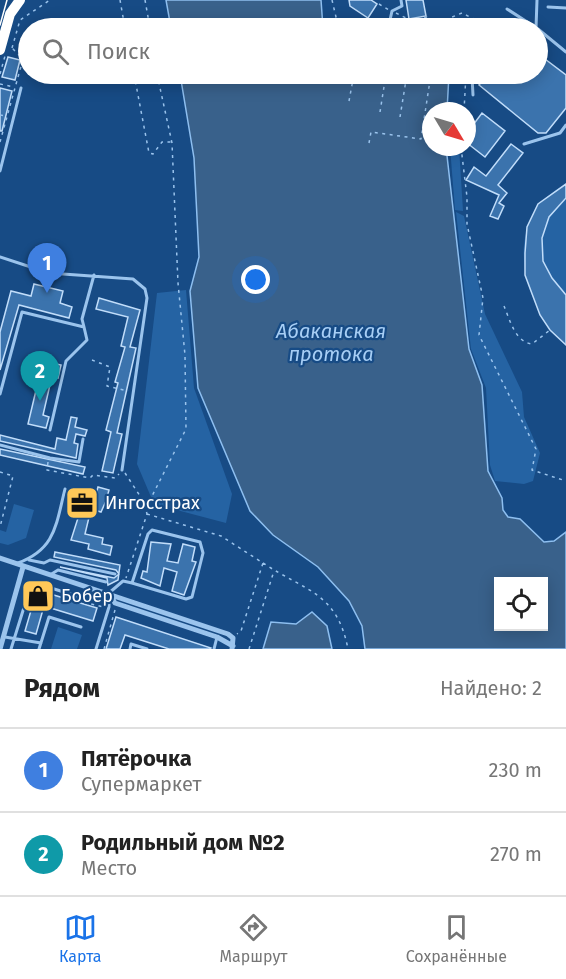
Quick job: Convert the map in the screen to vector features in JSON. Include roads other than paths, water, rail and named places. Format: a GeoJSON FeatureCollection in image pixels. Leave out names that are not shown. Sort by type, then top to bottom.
{"type":"FeatureCollection","features":[{"type":"Feature","properties":{"kind":"highway"},"geometry":{"type":"LineString","coordinates":[[0,50],[10,14],[20,0]]}},
{"type":"Feature","properties":{"kind":"street"},"geometry":{"type":"LineString","coordinates":[[0,558],[48,576],[109,593],[233,638],[232,648]]}},
{"type":"Feature","properties":{"kind":"street"},"geometry":{"type":"LineString","coordinates":[[0,649],[23,567]]}},
{"type":"Feature","properties":{"kind":"street"},"geometry":{"type":"LineString","coordinates":[[109,593],[115,603],[217,637],[232,648]]}},
{"type":"Feature","properties":{"kind":"lane"},"geometry":{"type":"LineString","coordinates":[[390,18],[392,11],[402,6],[401,0]]}},
{"type":"Feature","properties":{"kind":"lane"},"geometry":{"type":"LineString","coordinates":[[536,18],[537,0]]}},
{"type":"Feature","properties":{"kind":"lane"},"geometry":{"type":"LineString","coordinates":[[548,7],[566,8]]}},
{"type":"Feature","properties":{"kind":"lane"},"geometry":{"type":"LineString","coordinates":[[507,9],[520,18]]}},
{"type":"Feature","properties":{"kind":"lane"},"geometry":{"type":"LineString","coordinates":[[548,38],[566,52]]}},
{"type":"Feature","properties":{"kind":"lane"},"geometry":{"type":"LineString","coordinates":[[472,84],[473,95]]}},
{"type":"Feature","properties":{"kind":"lane"},"geometry":{"type":"LineString","coordinates":[[0,171],[21,88]]}},
{"type":"Feature","properties":{"kind":"lane"},"geometry":{"type":"LineString","coordinates":[[524,144],[560,133],[566,125]]}},
{"type":"Feature","properties":{"kind":"lane"},"geometry":{"type":"LineString","coordinates":[[1,259],[49,273],[133,279],[145,289],[147,298],[122,470]]}},
{"type":"Feature","properties":{"kind":"lane"},"geometry":{"type":"LineString","coordinates":[[50,430],[66,362],[87,340],[82,319],[94,275]]}},
{"type":"Feature","properties":{"kind":"lane"},"geometry":{"type":"LineString","coordinates":[[0,394],[22,312],[84,327]]}},
{"type":"Feature","properties":{"kind":"lane"},"geometry":{"type":"LineString","coordinates":[[0,445],[50,458],[79,462],[83,440]]}},
{"type":"Feature","properties":{"kind":"lane"},"geometry":{"type":"LineString","coordinates":[[16,563],[27,560],[43,550],[53,534],[65,489]]}},
{"type":"Feature","properties":{"kind":"lane"},"geometry":{"type":"LineString","coordinates":[[96,649],[109,607],[109,593],[123,581],[186,599],[192,597],[203,553],[200,542],[152,530],[148,534],[132,583]]}},
{"type":"Feature","properties":{"kind":"lane"},"geometry":{"type":"LineString","coordinates":[[27,560],[44,563],[50,560],[115,574]]}},
{"type":"Feature","properties":{"kind":"lane"},"geometry":{"type":"LineString","coordinates":[[48,576],[58,570],[106,582]]}},
{"type":"Feature","properties":{"kind":"lane"},"geometry":{"type":"LineString","coordinates":[[11,649],[31,585],[35,583],[83,598]]}},
{"type":"Feature","properties":{"kind":"lane"},"geometry":{"type":"LineString","coordinates":[[39,649],[49,617],[81,627]]}},
{"type":"Feature","properties":{"kind":"lane"},"geometry":{"type":"LineString","coordinates":[[4,636],[14,640],[20,638],[41,643]]}},
{"type":"Feature","properties":{"kind":"lane"},"geometry":{"type":"LineString","coordinates":[[214,649],[217,637]]}},
{"type":"Feature","properties":{"kind":"lane"},"geometry":{"type":"LineString","coordinates":[[130,649],[131,645],[147,649]]}},
{"type":"Feature","properties":{"kind":"water"},"geometry":{"type":"Polygon","coordinates":[[[166,0],[321,0],[322,18],[169,18],[166,0]]]}},
{"type":"Feature","properties":{"kind":"water","name":"Абаканская протока"},"geometry":{"type":"Polygon","coordinates":[[[182,84],[448,84],[447,102],[422,102],[422,156],[447,156],[469,349],[482,385],[488,471],[502,498],[503,510],[508,517],[520,519],[544,542],[554,541],[566,532],[566,649],[365,649],[362,626],[349,601],[318,567],[273,535],[250,511],[198,388],[190,291],[199,257],[194,158],[182,84]]]}},
{"type":"Feature","properties":{"kind":"water"},"geometry":{"type":"Polygon","coordinates":[[[312,612],[327,626],[332,649],[263,649],[271,622],[296,624],[312,612]]]}},
{"type":"Feature","properties":{"kind":"tram line"},"geometry":{"type":"LineString","coordinates":[[0,25],[7,0]]}},
{"type":"Feature","properties":{"kind":"place","name":"Пятёрочка"},"geometry":{"type":"Point","coordinates":[47,293]}},
{"type":"Feature","properties":{"kind":"place","name":"Родильный дом №2"},"geometry":{"type":"Point","coordinates":[40,401]}},
{"type":"Feature","properties":{"kind":"place","name":"Ингосстрах"},"geometry":{"type":"Point","coordinates":[82,503]}},
{"type":"Feature","properties":{"kind":"place","name":"Бобер"},"geometry":{"type":"Point","coordinates":[38,596]}}]}
